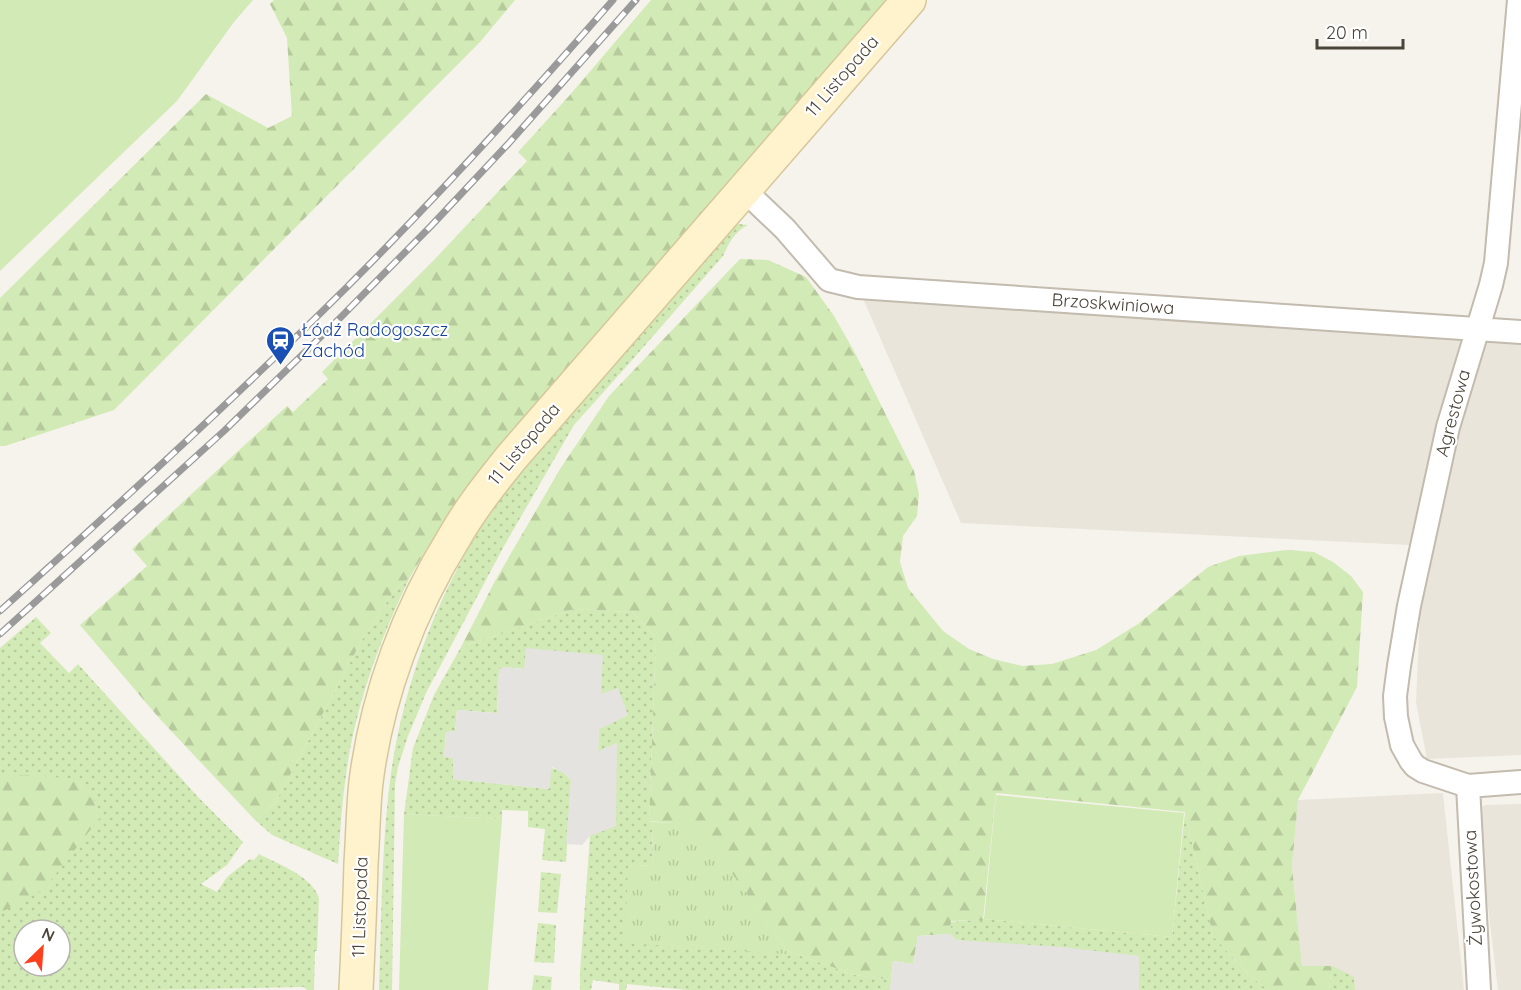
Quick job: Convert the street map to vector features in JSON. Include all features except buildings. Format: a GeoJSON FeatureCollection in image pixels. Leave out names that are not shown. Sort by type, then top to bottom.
{"type":"FeatureCollection","features":[{"type":"Feature","properties":{"kind":"street","name":"11 Listopada"},"geometry":{"type":"LineString","coordinates":[[356,990],[363,819],[367,780],[380,713],[409,624],[456,534],[483,493],[511,458],[909,0]]}},
{"type":"Feature","properties":{"kind":"street","name":"Agrestowa"},"geometry":{"type":"LineString","coordinates":[[1468,786],[1423,771],[1410,761],[1399,734],[1395,696],[1409,606],[1448,427],[1496,263],[1519,0]]}},
{"type":"Feature","properties":{"kind":"street","name":"Brzoskwiniowa"},"geometry":{"type":"LineString","coordinates":[[744,190],[785,229],[829,280],[858,287],[1521,332]]}},
{"type":"Feature","properties":{"kind":"street"},"geometry":{"type":"LineString","coordinates":[[1468,786],[1521,782]]}},
{"type":"Feature","properties":{"kind":"street","name":"Żywokostowa"},"geometry":{"type":"LineString","coordinates":[[1468,786],[1479,990]]}},
{"type":"Feature","properties":{"kind":"shaded area"},"geometry":{"type":"Polygon","coordinates":[[[858,287],[1521,333],[1521,755],[1427,759],[1416,703],[1423,542],[1409,545],[961,523],[858,287]]]}},
{"type":"Feature","properties":{"kind":"shaded area"},"geometry":{"type":"Polygon","coordinates":[[[526,648],[603,655],[601,694],[618,688],[628,715],[599,729],[598,751],[617,743],[616,826],[590,836],[582,845],[566,844],[571,781],[566,774],[552,767],[549,789],[453,779],[453,758],[444,757],[446,732],[455,731],[457,710],[497,713],[499,670],[503,667],[524,669],[526,648]]]}},
{"type":"Feature","properties":{"kind":"shaded area"},"geometry":{"type":"Polygon","coordinates":[[[1443,793],[1464,990],[1355,990],[1354,977],[1302,966],[1292,866],[1298,800],[1443,793]]]}},
{"type":"Feature","properties":{"kind":"shaded area"},"geometry":{"type":"Polygon","coordinates":[[[1521,804],[1521,990],[1498,990],[1477,815],[1478,809],[1486,805],[1521,804]]]}},
{"type":"Feature","properties":{"kind":"shaded area"},"geometry":{"type":"Polygon","coordinates":[[[950,934],[956,940],[1062,947],[1139,956],[1139,990],[890,990],[893,961],[913,964],[918,936],[950,934]]]}},
{"type":"Feature","properties":{"kind":"green space"},"geometry":{"type":"Polygon","coordinates":[[[0,0],[253,0],[234,22],[177,101],[0,271],[0,0]]]}},
{"type":"Feature","properties":{"kind":"green space"},"geometry":{"type":"Polygon","coordinates":[[[274,0],[515,0],[480,42],[114,410],[0,446],[0,298],[206,94],[268,128],[292,116],[287,38],[270,4],[274,0]]]}},
{"type":"Feature","properties":{"kind":"green space"},"geometry":{"type":"Polygon","coordinates":[[[651,0],[889,0],[464,492],[410,577],[394,591],[362,640],[275,803],[255,820],[159,718],[80,625],[147,566],[132,549],[287,406],[293,412],[328,379],[322,372],[434,260],[527,161],[518,152],[651,0]]]}},
{"type":"Feature","properties":{"kind":"green space"},"geometry":{"type":"Polygon","coordinates":[[[739,224],[748,225],[736,234],[723,256],[574,425],[504,546],[426,693],[408,736],[395,785],[392,990],[379,990],[384,842],[394,754],[412,679],[439,606],[475,538],[495,505],[518,474],[732,227],[739,224]]]}},
{"type":"Feature","properties":{"kind":"green space"},"geometry":{"type":"Polygon","coordinates":[[[740,259],[768,260],[806,277],[834,316],[914,471],[919,494],[917,516],[903,536],[900,562],[908,588],[943,631],[969,649],[993,659],[1022,666],[1052,664],[1096,650],[1138,624],[1208,567],[1239,556],[1286,550],[1314,552],[1333,562],[1351,576],[1363,592],[1357,687],[1298,800],[1292,866],[1302,966],[1332,966],[1329,990],[1268,990],[1248,974],[1213,936],[1185,812],[996,793],[983,920],[951,921],[950,934],[918,936],[913,964],[893,961],[891,980],[855,975],[787,951],[697,825],[649,821],[656,637],[632,612],[574,609],[461,647],[495,581],[560,469],[609,396],[740,259]]]}},
{"type":"Feature","properties":{"kind":"green space"},"geometry":{"type":"Polygon","coordinates":[[[410,577],[380,646],[357,718],[345,780],[338,864],[272,835],[255,820],[275,803],[362,640],[394,591],[410,577]]]}},
{"type":"Feature","properties":{"kind":"green space"},"geometry":{"type":"Polygon","coordinates":[[[574,609],[632,612],[656,637],[649,821],[653,822],[652,866],[628,865],[785,954],[787,951],[855,975],[891,980],[890,990],[688,990],[627,984],[626,990],[619,990],[619,984],[593,980],[591,990],[580,990],[590,836],[617,744],[598,752],[599,729],[628,715],[601,695],[524,669],[503,667],[499,670],[497,713],[457,710],[455,731],[446,732],[444,756],[453,758],[453,779],[549,789],[551,768],[567,776],[571,781],[566,862],[542,860],[545,829],[528,827],[528,811],[502,810],[502,819],[404,814],[413,748],[434,695],[461,647],[574,609]]]}},
{"type":"Feature","properties":{"kind":"green space"},"geometry":{"type":"Polygon","coordinates":[[[36,617],[51,633],[40,643],[69,673],[78,664],[198,797],[243,842],[227,865],[201,884],[217,892],[227,877],[250,859],[254,860],[259,854],[302,877],[315,890],[319,898],[314,990],[307,990],[304,987],[0,990],[0,648],[36,617]]]}},
{"type":"Feature","properties":{"kind":"green space"},"geometry":{"type":"Polygon","coordinates":[[[35,775],[82,780],[102,815],[44,889],[0,913],[0,776],[35,775]]]}},
{"type":"Feature","properties":{"kind":"green space"},"geometry":{"type":"Polygon","coordinates":[[[996,795],[1184,813],[1172,937],[984,919],[996,795]]]}},
{"type":"Feature","properties":{"kind":"green space"},"geometry":{"type":"Polygon","coordinates":[[[1185,812],[1213,936],[1248,974],[1268,990],[1139,990],[1139,956],[956,940],[950,934],[951,922],[984,919],[1172,937],[1185,812]]]}},
{"type":"Feature","properties":{"kind":"green space"},"geometry":{"type":"Polygon","coordinates":[[[404,814],[502,819],[488,990],[399,990],[404,814]]]}},
{"type":"Feature","properties":{"kind":"green space"},"geometry":{"type":"Polygon","coordinates":[[[653,822],[697,824],[787,951],[786,954],[625,943],[628,865],[652,866],[653,822]]]}},
{"type":"Feature","properties":{"kind":"green space"},"geometry":{"type":"Polygon","coordinates":[[[541,872],[561,874],[557,913],[538,912],[541,872]]]}},
{"type":"Feature","properties":{"kind":"green space"},"geometry":{"type":"Polygon","coordinates":[[[538,923],[556,925],[554,963],[534,962],[538,923]]]}},
{"type":"Feature","properties":{"kind":"green space"},"geometry":{"type":"Polygon","coordinates":[[[1332,966],[1354,977],[1355,990],[1329,990],[1332,966]]]}},
{"type":"Feature","properties":{"kind":"green space"},"geometry":{"type":"Polygon","coordinates":[[[534,975],[552,977],[551,990],[532,990],[534,975]]]}},
{"type":"Feature","properties":{"kind":"railway"},"geometry":{"type":"LineString","coordinates":[[0,611],[174,452],[345,289],[482,147],[613,0]]}},
{"type":"Feature","properties":{"kind":"railway"},"geometry":{"type":"LineString","coordinates":[[0,634],[224,431],[341,317],[509,143],[636,0]]}},
{"type":"Feature","properties":{"kind":"place","name":"Łódź Radogoszcz Zachód"},"geometry":{"type":"Point","coordinates":[280,366]}}]}
